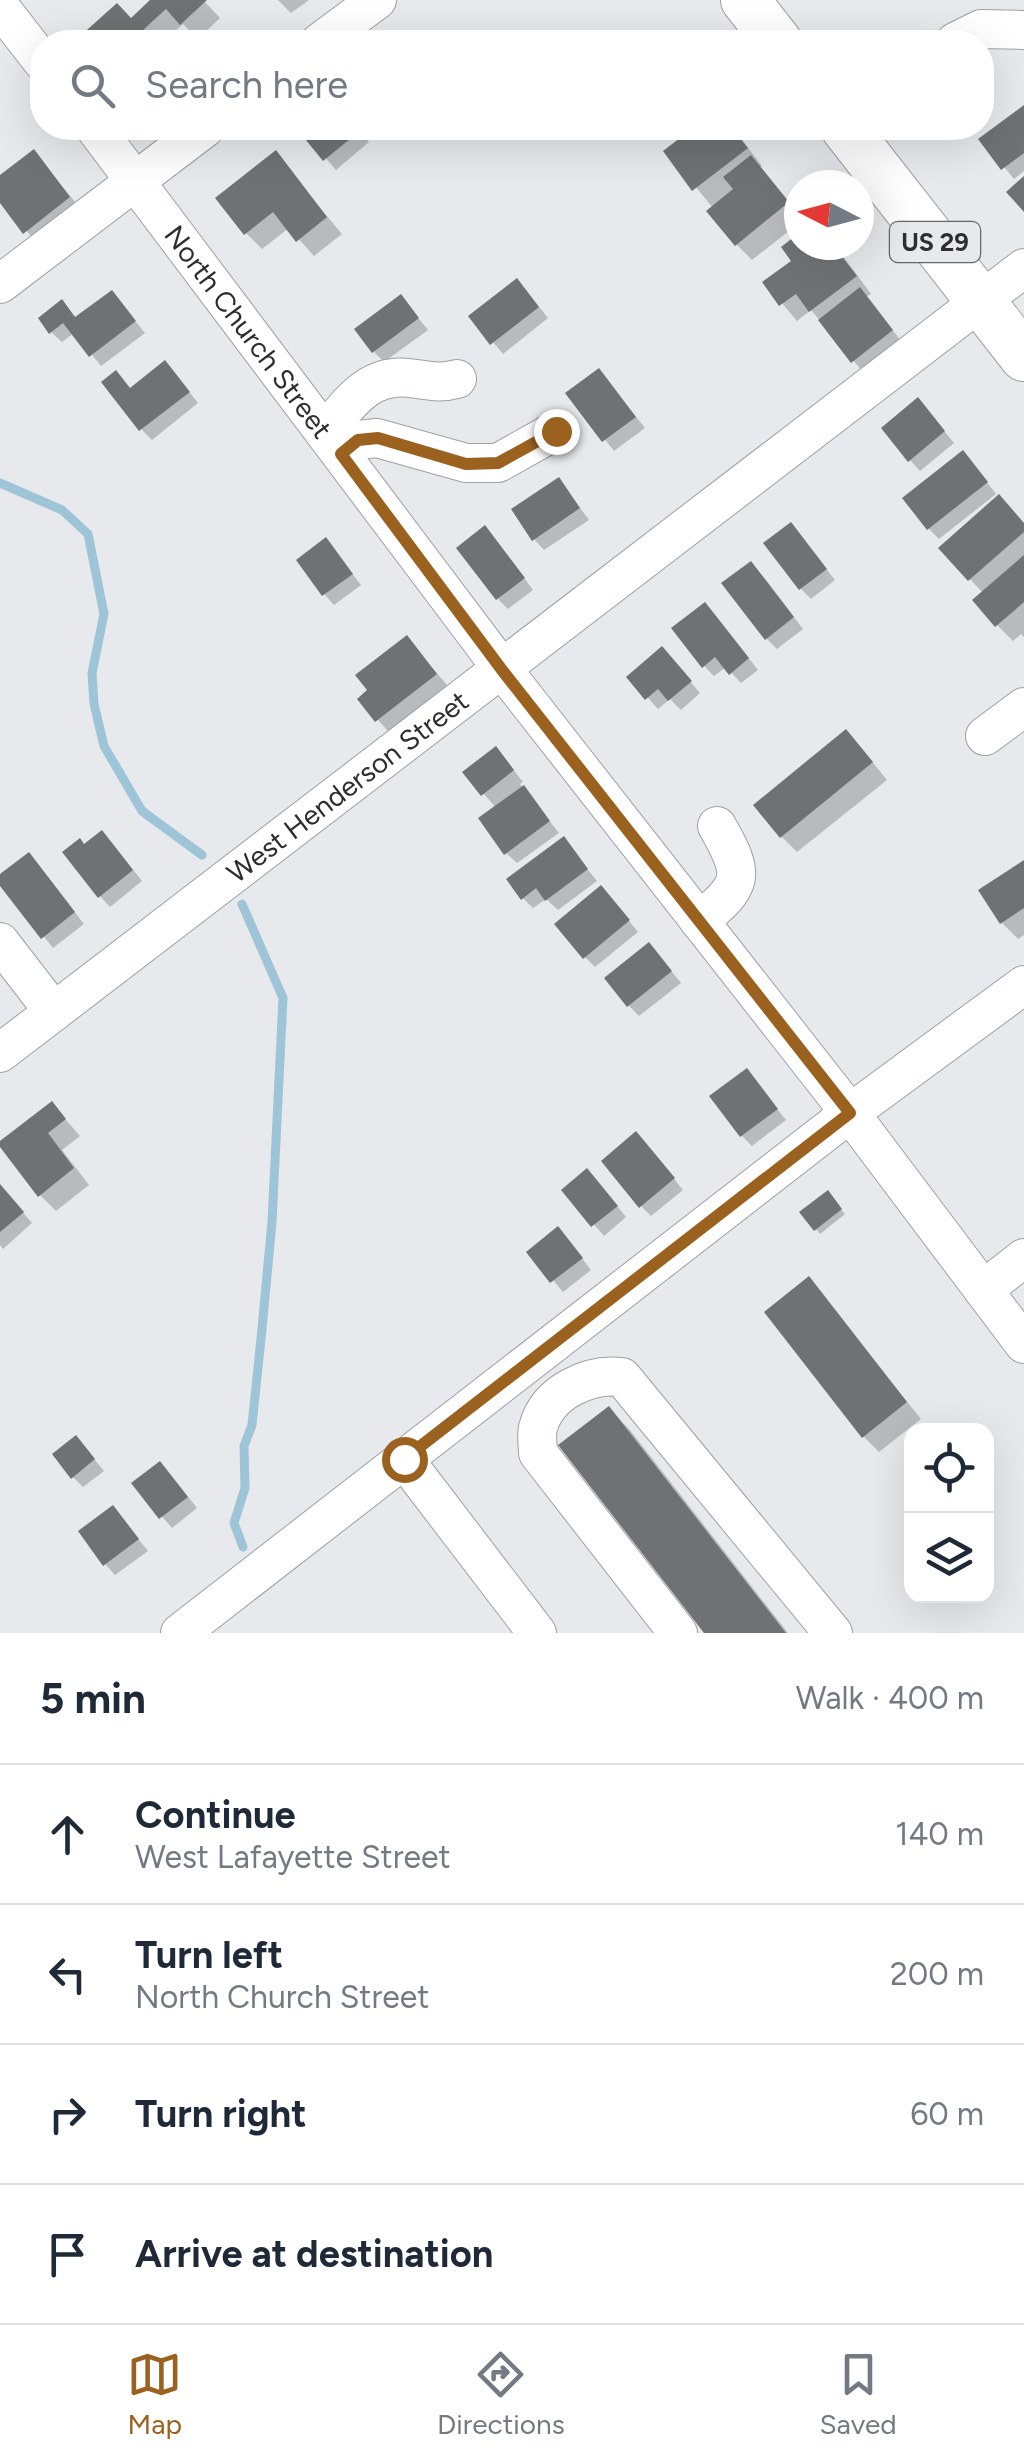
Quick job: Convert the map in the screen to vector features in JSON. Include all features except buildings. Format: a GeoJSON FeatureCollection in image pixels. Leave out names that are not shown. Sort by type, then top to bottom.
{"type":"FeatureCollection","features":[{"type":"Feature","properties":{"kind":"main road"},"geometry":{"type":"LineString","coordinates":[[745,0],[769,30]]}},
{"type":"Feature","properties":{"kind":"main road","name":"US 29"},"geometry":{"type":"LineString","coordinates":[[854,140],[1024,358]]}},
{"type":"Feature","properties":{"kind":"street"},"geometry":{"type":"LineString","coordinates":[[336,30],[377,0]]}},
{"type":"Feature","properties":{"kind":"street"},"geometry":{"type":"LineString","coordinates":[[0,8],[30,47]]}},
{"type":"Feature","properties":{"kind":"street"},"geometry":{"type":"LineString","coordinates":[[979,30],[1024,30]]}},
{"type":"Feature","properties":{"kind":"street","name":"North Church Street"},"geometry":{"type":"LineString","coordinates":[[104,140],[502,670],[850,1113],[1024,1344]]}},
{"type":"Feature","properties":{"kind":"street"},"geometry":{"type":"LineString","coordinates":[[0,284],[189,140]]}},
{"type":"Feature","properties":{"kind":"street","name":"West Henderson Street"},"geometry":{"type":"LineString","coordinates":[[0,1053],[1024,268]]}},
{"type":"Feature","properties":{"kind":"street"},"geometry":{"type":"LineString","coordinates":[[333,443],[369,383],[404,377],[441,384],[457,380]]}},
{"type":"Feature","properties":{"kind":"street"},"geometry":{"type":"LineString","coordinates":[[333,443],[378,438],[466,464],[498,463],[556,431]]}},
{"type":"Feature","properties":{"kind":"street"},"geometry":{"type":"LineString","coordinates":[[984,736],[1024,706]]}},
{"type":"Feature","properties":{"kind":"street"},"geometry":{"type":"LineString","coordinates":[[700,921],[734,890],[739,874],[736,858],[717,826]]}},
{"type":"Feature","properties":{"kind":"street"},"geometry":{"type":"LineString","coordinates":[[0,942],[54,1012]]}},
{"type":"Feature","properties":{"kind":"street"},"geometry":{"type":"LineString","coordinates":[[180,1633],[850,1113],[1024,985]]}},
{"type":"Feature","properties":{"kind":"street"},"geometry":{"type":"LineString","coordinates":[[983,1290],[1024,1258]]}},
{"type":"Feature","properties":{"kind":"street"},"geometry":{"type":"LineString","coordinates":[[678,1633],[538,1453],[538,1428],[548,1410],[575,1382],[605,1375],[622,1376],[833,1633]]}},
{"type":"Feature","properties":{"kind":"street"},"geometry":{"type":"LineString","coordinates":[[404,1459],[537,1633]]}},
{"type":"Feature","properties":{"kind":"waterway"},"geometry":{"type":"LineString","coordinates":[[0,483],[62,510],[88,534],[104,614],[92,673],[94,704],[104,746],[142,811],[202,855]]}},
{"type":"Feature","properties":{"kind":"waterway"},"geometry":{"type":"LineString","coordinates":[[242,904],[283,998],[272,1222],[252,1425],[244,1446],[245,1488],[234,1523],[243,1547]]}},
{"type":"Feature","properties":{"kind":"route"},"geometry":{"type":"LineString","coordinates":[[404,1459],[850,1113],[502,670],[341,454],[358,440],[378,438],[466,464],[498,463],[556,431]]}}]}
